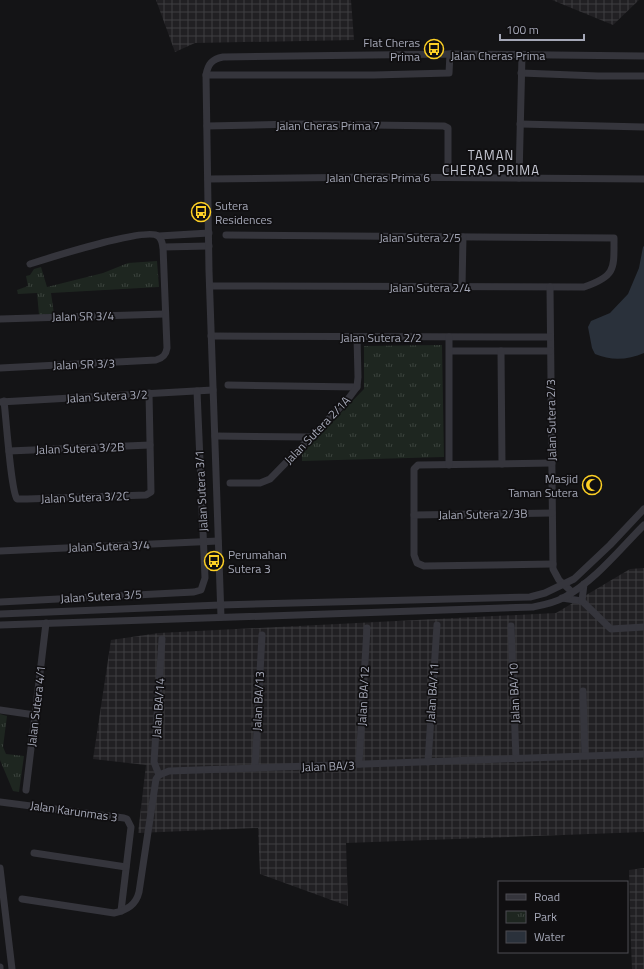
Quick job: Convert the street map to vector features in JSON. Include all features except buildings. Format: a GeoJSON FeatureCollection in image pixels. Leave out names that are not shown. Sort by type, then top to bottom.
{"type":"FeatureCollection","features":[{"type":"Feature","properties":{"kind":"street","name":"Jalan Cheras Prima"},"geometry":{"type":"LineString","coordinates":[[206,75],[207,67],[210,62],[216,58],[223,57],[450,54],[644,56]]}},
{"type":"Feature","properties":{"kind":"street"},"geometry":{"type":"LineString","coordinates":[[221,617],[211,336],[206,75],[450,72],[450,54]]}},
{"type":"Feature","properties":{"kind":"street"},"geometry":{"type":"LineString","coordinates":[[519,178],[522,55]]}},
{"type":"Feature","properties":{"kind":"street"},"geometry":{"type":"LineString","coordinates":[[521,73],[644,76]]}},
{"type":"Feature","properties":{"kind":"street","name":"Jalan Cheras Prima 7"},"geometry":{"type":"LineString","coordinates":[[207,126],[366,124],[444,126],[448,128],[448,177]]}},
{"type":"Feature","properties":{"kind":"street"},"geometry":{"type":"LineString","coordinates":[[520,124],[644,127]]}},
{"type":"Feature","properties":{"kind":"street","name":"Jalan Cheras Prima 6"},"geometry":{"type":"LineString","coordinates":[[208,179],[296,177],[448,177],[644,179]]}},
{"type":"Feature","properties":{"kind":"street"},"geometry":{"type":"LineString","coordinates":[[30,264],[90,246],[147,234],[159,236],[209,233]]}},
{"type":"Feature","properties":{"kind":"street","name":"Jalan Sutera 2/5"},"geometry":{"type":"LineString","coordinates":[[226,235],[614,238]]}},
{"type":"Feature","properties":{"kind":"street"},"geometry":{"type":"LineString","coordinates":[[159,236],[163,247],[165,314]]}},
{"type":"Feature","properties":{"kind":"street"},"geometry":{"type":"LineString","coordinates":[[462,287],[463,237]]}},
{"type":"Feature","properties":{"kind":"street","name":"Jalan Sutera 2/4"},"geometry":{"type":"LineString","coordinates":[[210,286],[584,287],[600,282],[612,271],[614,262],[614,238]]}},
{"type":"Feature","properties":{"kind":"street"},"geometry":{"type":"LineString","coordinates":[[163,247],[209,246]]}},
{"type":"Feature","properties":{"kind":"street","name":"Jalan Sutera 2/3"},"geometry":{"type":"LineString","coordinates":[[550,287],[553,564],[555,575],[572,592]]}},
{"type":"Feature","properties":{"kind":"street","name":"Jalan SR 3/4"},"geometry":{"type":"LineString","coordinates":[[0,319],[165,314]]}},
{"type":"Feature","properties":{"kind":"street","name":"Jalan SR 3/3"},"geometry":{"type":"LineString","coordinates":[[0,368],[156,360],[162,358],[166,354],[165,314]]}},
{"type":"Feature","properties":{"kind":"street","name":"Jalan Sutera 2/2"},"geometry":{"type":"LineString","coordinates":[[211,336],[550,337]]}},
{"type":"Feature","properties":{"kind":"street","name":"Jalan Sutera 2/1A"},"geometry":{"type":"LineString","coordinates":[[230,483],[265,482],[270,479],[348,399],[357,386],[357,337]]}},
{"type":"Feature","properties":{"kind":"street"},"geometry":{"type":"LineString","coordinates":[[449,465],[450,337]]}},
{"type":"Feature","properties":{"kind":"street"},"geometry":{"type":"LineString","coordinates":[[450,351],[550,351]]}},
{"type":"Feature","properties":{"kind":"street"},"geometry":{"type":"LineString","coordinates":[[501,351],[502,464]]}},
{"type":"Feature","properties":{"kind":"street"},"geometry":{"type":"LineString","coordinates":[[228,385],[357,386]]}},
{"type":"Feature","properties":{"kind":"street","name":"Jalan Sutera 3/2"},"geometry":{"type":"LineString","coordinates":[[2,402],[213,390]]}},
{"type":"Feature","properties":{"kind":"street","name":"Jalan Sutera 3/1"},"geometry":{"type":"LineString","coordinates":[[197,391],[205,578],[201,590]]}},
{"type":"Feature","properties":{"kind":"street"},"geometry":{"type":"LineString","coordinates":[[150,393],[150,445]]}},
{"type":"Feature","properties":{"kind":"street"},"geometry":{"type":"LineString","coordinates":[[2,402],[10,451]]}},
{"type":"Feature","properties":{"kind":"street"},"geometry":{"type":"LineString","coordinates":[[215,436],[310,437]]}},
{"type":"Feature","properties":{"kind":"street","name":"Jalan Sutera 3/2B"},"geometry":{"type":"LineString","coordinates":[[10,451],[150,445]]}},
{"type":"Feature","properties":{"kind":"street","name":"Jalan Sutera 3/2C"},"geometry":{"type":"LineString","coordinates":[[10,451],[14,496],[17,499],[27,500],[146,495],[151,492],[150,445]]}},
{"type":"Feature","properties":{"kind":"street"},"geometry":{"type":"LineString","coordinates":[[552,463],[418,465],[414,469],[414,555],[417,563],[424,566],[553,564]]}},
{"type":"Feature","properties":{"kind":"street"},"geometry":{"type":"LineString","coordinates":[[0,614],[530,597],[545,593],[574,579],[610,545],[644,509]]}},
{"type":"Feature","properties":{"kind":"street","name":"Jalan Sutera 2/3B"},"geometry":{"type":"LineString","coordinates":[[414,515],[552,514]]}},
{"type":"Feature","properties":{"kind":"street"},"geometry":{"type":"LineString","coordinates":[[0,625],[533,607],[562,598],[584,584],[594,576],[644,525]]}},
{"type":"Feature","properties":{"kind":"street","name":"Jalan Sutera 3/4"},"geometry":{"type":"LineString","coordinates":[[0,551],[218,541]]}},
{"type":"Feature","properties":{"kind":"street"},"geometry":{"type":"LineString","coordinates":[[582,601],[584,584]]}},
{"type":"Feature","properties":{"kind":"street","name":"Jalan Sutera 3/5"},"geometry":{"type":"LineString","coordinates":[[0,602],[194,592],[201,590]]}},
{"type":"Feature","properties":{"kind":"street"},"geometry":{"type":"LineString","coordinates":[[562,598],[582,601],[611,629],[644,627]]}},
{"type":"Feature","properties":{"kind":"street","name":"Jalan Sutera 4/1"},"geometry":{"type":"LineString","coordinates":[[26,790],[46,623]]}},
{"type":"Feature","properties":{"kind":"street","name":"Jalan BA/11"},"geometry":{"type":"LineString","coordinates":[[428,762],[437,625]]}},
{"type":"Feature","properties":{"kind":"street","name":"Jalan BA/10"},"geometry":{"type":"LineString","coordinates":[[511,626],[516,759]]}},
{"type":"Feature","properties":{"kind":"street","name":"Jalan BA/12"},"geometry":{"type":"LineString","coordinates":[[359,764],[367,628]]}},
{"type":"Feature","properties":{"kind":"street","name":"Jalan BA/13"},"geometry":{"type":"LineString","coordinates":[[255,768],[262,635]]}},
{"type":"Feature","properties":{"kind":"street","name":"Jalan BA/14"},"geometry":{"type":"LineString","coordinates":[[159,775],[154,762],[162,639]]}},
{"type":"Feature","properties":{"kind":"street"},"geometry":{"type":"LineString","coordinates":[[583,691],[586,756]]}},
{"type":"Feature","properties":{"kind":"street"},"geometry":{"type":"LineString","coordinates":[[0,710],[35,715]]}},
{"type":"Feature","properties":{"kind":"street","name":"Jalan BA/3"},"geometry":{"type":"LineString","coordinates":[[159,775],[169,771],[644,754]]}},
{"type":"Feature","properties":{"kind":"street"},"geometry":{"type":"LineString","coordinates":[[22,899],[114,913],[121,911],[134,903],[139,892],[154,787],[156,779],[159,775]]}},
{"type":"Feature","properties":{"kind":"street","name":"Jalan Karunmas 3"},"geometry":{"type":"LineString","coordinates":[[0,802],[127,819],[131,827],[121,911]]}},
{"type":"Feature","properties":{"kind":"street"},"geometry":{"type":"LineString","coordinates":[[34,853],[126,867]]}},
{"type":"Feature","properties":{"kind":"street"},"geometry":{"type":"LineString","coordinates":[[0,868],[12,969]]}},
{"type":"Feature","properties":{"kind":"shaded area"},"geometry":{"type":"Polygon","coordinates":[[[156,0],[351,0],[354,40],[195,43],[175,52],[156,0]]]}},
{"type":"Feature","properties":{"kind":"shaded area"},"geometry":{"type":"Polygon","coordinates":[[[552,0],[639,0],[613,25],[552,0]]]}},
{"type":"Feature","properties":{"kind":"shaded area"},"geometry":{"type":"Polygon","coordinates":[[[644,568],[644,832],[346,843],[348,906],[260,874],[258,828],[138,833],[146,765],[93,759],[111,640],[159,633],[556,613],[630,569],[644,568]]]}},
{"type":"Feature","properties":{"kind":"shaded area"},"geometry":{"type":"Polygon","coordinates":[[[644,868],[644,969],[632,969],[629,870],[644,868]]]}},
{"type":"Feature","properties":{"kind":"green space"},"geometry":{"type":"Polygon","coordinates":[[[157,261],[159,287],[51,293],[54,314],[39,315],[37,293],[18,294],[17,290],[28,286],[26,276],[30,275],[34,269],[41,267],[47,287],[103,273],[128,263],[157,261]]]}},
{"type":"Feature","properties":{"kind":"green space"},"geometry":{"type":"Polygon","coordinates":[[[442,345],[444,457],[302,461],[302,453],[364,389],[364,346],[442,345]]]}},
{"type":"Feature","properties":{"kind":"green space"},"geometry":{"type":"Polygon","coordinates":[[[0,714],[7,716],[3,747],[6,754],[24,756],[19,792],[13,791],[0,760],[0,714]]]}},
{"type":"Feature","properties":{"kind":"water"},"geometry":{"type":"Polygon","coordinates":[[[644,246],[644,353],[620,359],[607,358],[595,354],[592,348],[588,327],[591,321],[610,313],[628,294],[639,268],[644,246]]]}},
{"type":"Feature","properties":{"kind":"place","name":"Flat Cheras Prima"},"geometry":{"type":"Point","coordinates":[434,49]}},
{"type":"Feature","properties":{"kind":"place","name":"Sutera Residences"},"geometry":{"type":"Point","coordinates":[201,212]}},
{"type":"Feature","properties":{"kind":"place","name":"Masjid Taman Sutera"},"geometry":{"type":"Point","coordinates":[592,485]}},
{"type":"Feature","properties":{"kind":"place","name":"Perumahan Sutera 3"},"geometry":{"type":"Point","coordinates":[214,561]}},
{"type":"Feature","properties":{"kind":"district","name":"TAMAN CHERAS PRIMA"},"geometry":{"type":"Point","coordinates":[491,162]}}]}
